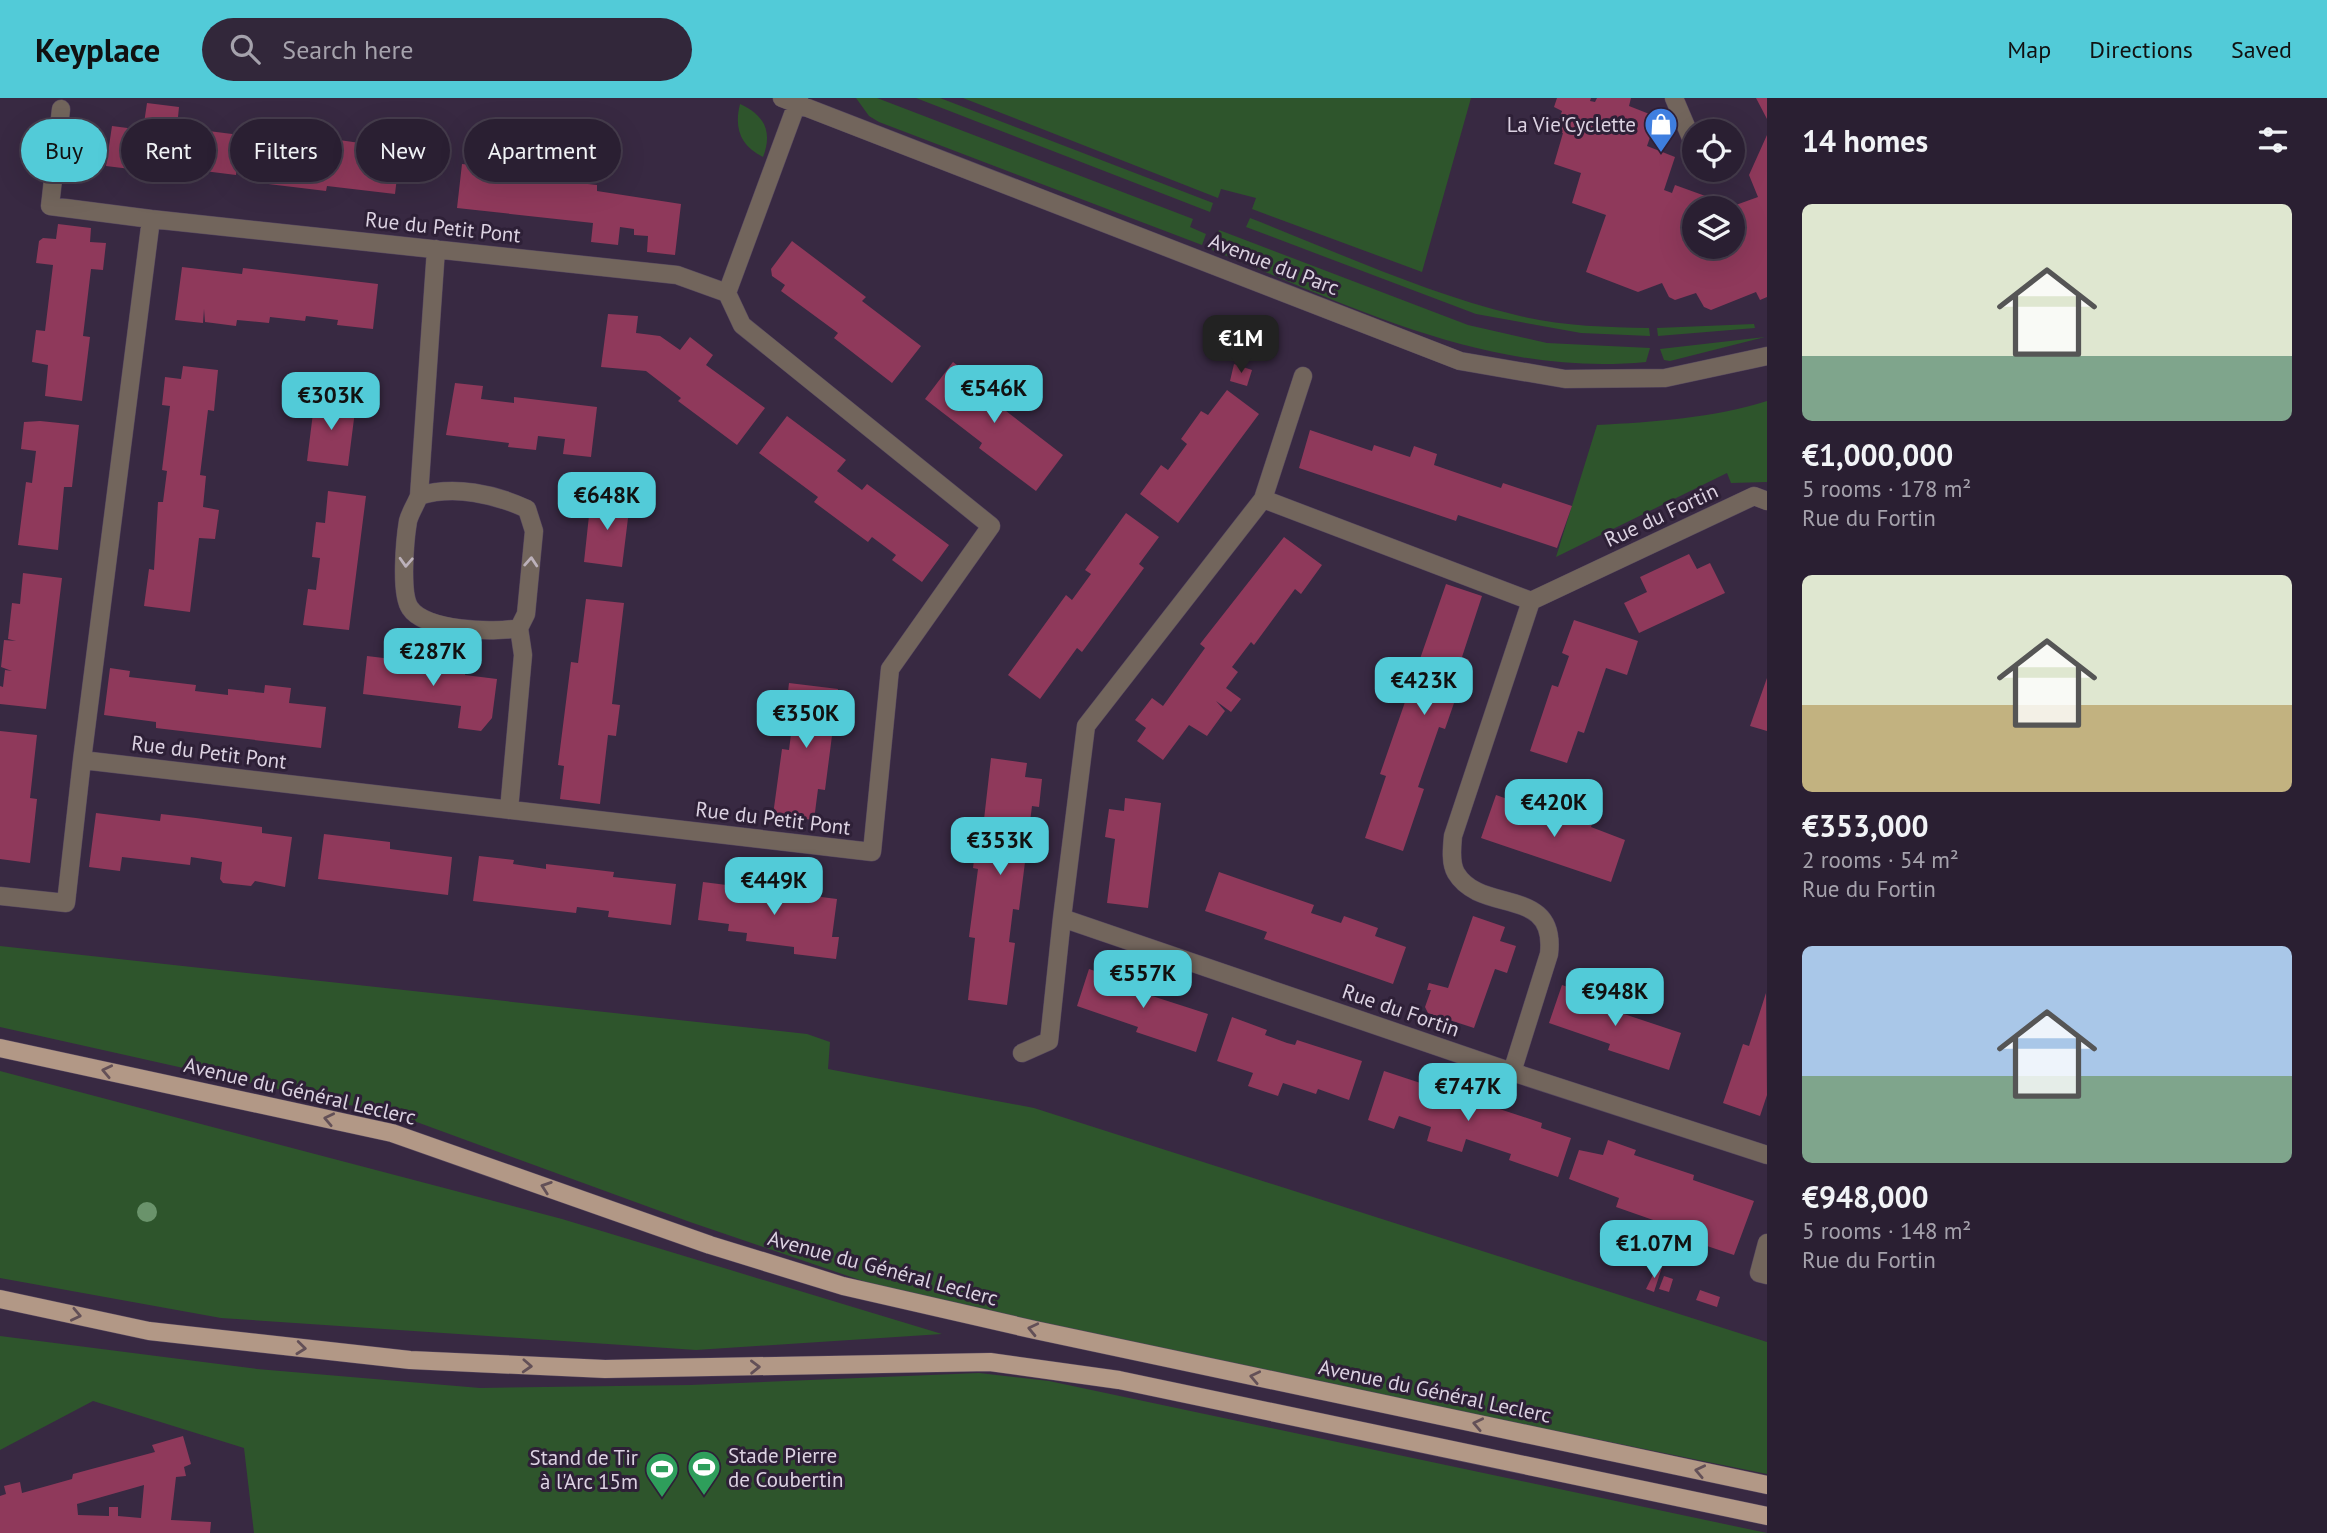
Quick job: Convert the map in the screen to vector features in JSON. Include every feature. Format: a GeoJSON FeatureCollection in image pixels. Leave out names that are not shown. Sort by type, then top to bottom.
{"type":"FeatureCollection","features":[{"type":"Feature","properties":{"kind":"main road","name":"Avenue du Général Leclerc"},"geometry":{"type":"LineString","coordinates":[[0,1048],[392,1133],[710,1245],[843,1286],[1035,1330],[1767,1485]]}},
{"type":"Feature","properties":{"kind":"main road"},"geometry":{"type":"LineString","coordinates":[[0,1299],[149,1331],[410,1360],[605,1369],[990,1362],[1119,1380],[1767,1516]]}},
{"type":"Feature","properties":{"kind":"street"},"geometry":{"type":"LineString","coordinates":[[1674,98],[1683,119]]}},
{"type":"Feature","properties":{"kind":"street"},"geometry":{"type":"LineString","coordinates":[[727,293],[792,100]]}},
{"type":"Feature","properties":{"kind":"street","name":"Avenue du Parc"},"geometry":{"type":"LineString","coordinates":[[792,100],[1460,360],[1565,379],[1665,378],[1767,356]]}},
{"type":"Feature","properties":{"kind":"street","name":"Rue du Petit Pont"},"geometry":{"type":"LineString","coordinates":[[61,109],[50,206],[677,275],[727,293],[742,324],[992,526],[890,669],[873,852],[82,760]]}},
{"type":"Feature","properties":{"kind":"street"},"geometry":{"type":"LineString","coordinates":[[0,896],[66,903],[151,219]]}},
{"type":"Feature","properties":{"kind":"street"},"geometry":{"type":"LineString","coordinates":[[436,249],[419,496],[408,519],[404,590],[410,608],[428,622],[498,632],[519,628]]}},
{"type":"Feature","properties":{"kind":"street"},"geometry":{"type":"LineString","coordinates":[[1022,1053],[1049,1041],[1086,726],[1263,499],[1303,376]]}},
{"type":"Feature","properties":{"kind":"street"},"geometry":{"type":"LineString","coordinates":[[419,496],[437,490],[500,496],[527,509],[534,531],[526,614],[519,628],[523,655],[509,810]]}},
{"type":"Feature","properties":{"kind":"street","name":"Rue du Fortin"},"geometry":{"type":"LineString","coordinates":[[1531,601],[1754,496],[1767,500]]}},
{"type":"Feature","properties":{"kind":"street"},"geometry":{"type":"LineString","coordinates":[[1263,499],[1531,601],[1453,836],[1452,854],[1454,872],[1465,884],[1539,914],[1547,927],[1549,954],[1512,1072]]}},
{"type":"Feature","properties":{"kind":"street","name":"Rue du Fortin"},"geometry":{"type":"LineString","coordinates":[[1062,918],[1767,1156]]}},
{"type":"Feature","properties":{"kind":"street"},"geometry":{"type":"LineString","coordinates":[[1767,1244],[1759,1273],[1767,1275]]}},
{"type":"Feature","properties":{"kind":"green space"},"geometry":{"type":"Polygon","coordinates":[[[856,98],[877,98],[1193,219],[1190,227],[1206,234],[1202,245],[879,122],[869,116],[856,98]]]}},
{"type":"Feature","properties":{"kind":"green space"},"geometry":{"type":"Polygon","coordinates":[[[916,98],[940,98],[1213,203],[1210,212],[916,98]]]}},
{"type":"Feature","properties":{"kind":"green space"},"geometry":{"type":"Polygon","coordinates":[[[963,98],[1471,98],[1422,272],[1252,209],[1256,198],[1221,189],[1218,198],[963,98]]]}},
{"type":"Feature","properties":{"kind":"green space"},"geometry":{"type":"Polygon","coordinates":[[[740,104],[755,113],[764,125],[767,139],[763,157],[744,142],[738,121],[740,104]]]}},
{"type":"Feature","properties":{"kind":"green space"},"geometry":{"type":"Polygon","coordinates":[[[1250,218],[1382,271],[1482,306],[1549,322],[1649,328],[1650,336],[1581,333],[1476,314],[1246,227],[1250,218]]]}},
{"type":"Feature","properties":{"kind":"green space"},"geometry":{"type":"Polygon","coordinates":[[[1219,230],[1468,325],[1547,343],[1650,348],[1646,362],[1588,364],[1532,359],[1423,333],[1317,294],[1212,250],[1219,230]]]}},
{"type":"Feature","properties":{"kind":"green space"},"geometry":{"type":"Polygon","coordinates":[[[1754,324],[1755,328],[1658,336],[1657,328],[1754,324]]]}},
{"type":"Feature","properties":{"kind":"green space"},"geometry":{"type":"Polygon","coordinates":[[[1765,337],[1670,361],[1664,360],[1660,349],[1765,337]]]}},
{"type":"Feature","properties":{"kind":"green space"},"geometry":{"type":"Polygon","coordinates":[[[1767,401],[1767,482],[1731,483],[1727,473],[1556,557],[1597,425],[1705,415],[1767,401]]]}},
{"type":"Feature","properties":{"kind":"green space"},"geometry":{"type":"Polygon","coordinates":[[[0,946],[807,1034],[830,1042],[828,1069],[1034,1108],[1767,1342],[1767,1474],[1135,1345],[895,1292],[690,1222],[403,1117],[0,1027],[0,946]]]}},
{"type":"Feature","properties":{"kind":"green space"},"geometry":{"type":"Polygon","coordinates":[[[0,1071],[562,1219],[942,1334],[696,1350],[221,1318],[0,1278],[0,1071]]]}},
{"type":"Feature","properties":{"kind":"green space"},"geometry":{"type":"Polygon","coordinates":[[[0,1336],[257,1369],[480,1388],[690,1385],[979,1373],[1049,1381],[1767,1533],[254,1533],[244,1448],[93,1401],[0,1450],[0,1336]]]}},
{"type":"Feature","properties":{"kind":"building"},"geometry":{"type":"Polygon","coordinates":[[[1557,98],[1591,98],[1590,101],[1595,102],[1597,98],[1631,98],[1629,106],[1657,117],[1647,146],[1675,157],[1664,190],[1672,193],[1675,185],[1705,196],[1682,196],[1682,259],[1745,259],[1745,202],[1758,197],[1749,175],[1767,135],[1767,297],[1760,300],[1756,292],[1711,310],[1704,307],[1696,293],[1675,300],[1669,297],[1662,283],[1638,292],[1586,272],[1606,215],[1572,203],[1581,173],[1554,164],[1563,133],[1556,130],[1562,111],[1554,107],[1557,98]]]}},
{"type":"Feature","properties":{"kind":"building"},"geometry":{"type":"Polygon","coordinates":[[[1756,98],[1767,98],[1767,119],[1756,98]]]}},
{"type":"Feature","properties":{"kind":"building"},"geometry":{"type":"Polygon","coordinates":[[[147,103],[179,107],[178,119],[145,119],[147,103]]]}},
{"type":"Feature","properties":{"kind":"building"},"geometry":{"type":"Polygon","coordinates":[[[112,126],[121,127],[121,168],[107,166],[112,126]]]}},
{"type":"Feature","properties":{"kind":"building"},"geometry":{"type":"Polygon","coordinates":[[[216,132],[230,134],[230,174],[216,172],[216,132]]]}},
{"type":"Feature","properties":{"kind":"building"},"geometry":{"type":"Polygon","coordinates":[[[342,140],[356,142],[356,182],[396,182],[395,194],[327,186],[326,191],[260,183],[342,182],[342,140]]]}},
{"type":"Feature","properties":{"kind":"building"},"geometry":{"type":"Polygon","coordinates":[[[462,164],[464,182],[570,182],[597,185],[597,191],[681,204],[675,255],[647,252],[648,236],[634,235],[634,229],[620,227],[618,245],[591,242],[593,223],[457,208],[462,164]]]}},
{"type":"Feature","properties":{"kind":"building"},"geometry":{"type":"Polygon","coordinates":[[[58,224],[91,228],[90,242],[106,243],[103,270],[91,269],[83,336],[90,337],[82,401],[45,396],[48,365],[32,362],[36,330],[45,331],[53,265],[36,263],[39,241],[43,238],[56,239],[58,224]]]}},
{"type":"Feature","properties":{"kind":"building"},"geometry":{"type":"Polygon","coordinates":[[[792,241],[866,297],[862,301],[921,346],[892,383],[834,338],[838,333],[781,291],[785,285],[772,276],[771,269],[792,241]]]}},
{"type":"Feature","properties":{"kind":"building"},"geometry":{"type":"Polygon","coordinates":[[[182,267],[242,274],[243,268],[378,284],[373,329],[337,325],[338,320],[306,316],[305,321],[270,317],[269,323],[237,320],[236,326],[205,322],[204,309],[203,323],[175,320],[182,267]]]}},
{"type":"Feature","properties":{"kind":"building"},"geometry":{"type":"Polygon","coordinates":[[[608,314],[638,316],[636,333],[660,336],[680,350],[690,337],[713,355],[706,365],[765,408],[737,445],[678,401],[681,398],[646,371],[601,367],[608,314]]]}},
{"type":"Feature","properties":{"kind":"building"},"geometry":{"type":"Polygon","coordinates":[[[953,362],[987,388],[997,376],[1013,388],[1004,400],[1010,406],[1006,411],[1063,455],[1036,491],[979,448],[982,443],[925,399],[953,362]]]}},
{"type":"Feature","properties":{"kind":"building"},"geometry":{"type":"Polygon","coordinates":[[[1234,364],[1252,370],[1247,386],[1230,381],[1234,364]]]}},
{"type":"Feature","properties":{"kind":"building"},"geometry":{"type":"Polygon","coordinates":[[[183,366],[218,370],[214,411],[208,410],[200,475],[206,476],[203,507],[219,510],[215,539],[199,538],[190,612],[144,606],[149,569],[154,570],[158,502],[163,502],[167,471],[162,470],[170,406],[162,405],[165,377],[181,379],[183,366]]]}},
{"type":"Feature","properties":{"kind":"building"},"geometry":{"type":"Polygon","coordinates":[[[455,383],[483,386],[481,399],[514,403],[514,397],[597,407],[591,457],[563,454],[565,439],[538,436],[536,450],[508,447],[509,443],[446,435],[455,383]]]}},
{"type":"Feature","properties":{"kind":"building"},"geometry":{"type":"Polygon","coordinates":[[[1227,390],[1259,414],[1178,523],[1140,494],[1161,465],[1168,470],[1187,444],[1181,439],[1201,411],[1208,415],[1227,390]]]}},
{"type":"Feature","properties":{"kind":"building"},"geometry":{"type":"Polygon","coordinates":[[[315,397],[356,403],[348,466],[307,461],[315,397]]]}},
{"type":"Feature","properties":{"kind":"building"},"geometry":{"type":"Polygon","coordinates":[[[787,416],[846,460],[837,471],[862,490],[867,484],[949,545],[922,582],[892,560],[896,555],[872,537],[868,542],[814,502],[818,497],[759,453],[787,416]]]}},
{"type":"Feature","properties":{"kind":"building"},"geometry":{"type":"Polygon","coordinates":[[[24,422],[79,425],[72,487],[64,487],[58,550],[18,545],[26,482],[32,483],[36,451],[21,449],[24,422]]]}},
{"type":"Feature","properties":{"kind":"building"},"geometry":{"type":"Polygon","coordinates":[[[1310,430],[1372,451],[1374,445],[1410,457],[1414,446],[1437,454],[1434,465],[1501,488],[1503,483],[1572,506],[1557,548],[1458,515],[1456,521],[1299,468],[1310,430]]]}},
{"type":"Feature","properties":{"kind":"building"},"geometry":{"type":"Polygon","coordinates":[[[328,491],[366,496],[349,630],[303,625],[308,589],[316,590],[320,558],[312,557],[316,522],[325,523],[328,491]]]}},
{"type":"Feature","properties":{"kind":"building"},"geometry":{"type":"Polygon","coordinates":[[[591,497],[630,502],[622,567],[584,562],[591,497]]]}},
{"type":"Feature","properties":{"kind":"building"},"geometry":{"type":"Polygon","coordinates":[[[1126,513],[1159,537],[1139,564],[1144,568],[1082,652],[1077,648],[1040,699],[1008,675],[1066,595],[1072,600],[1091,574],[1085,570],[1126,513]]]}},
{"type":"Feature","properties":{"kind":"building"},"geometry":{"type":"Polygon","coordinates":[[[1284,537],[1322,565],[1301,594],[1295,589],[1254,645],[1251,642],[1232,667],[1238,672],[1226,688],[1241,699],[1231,712],[1216,701],[1225,711],[1207,736],[1189,725],[1163,760],[1137,741],[1146,728],[1135,720],[1152,698],[1163,706],[1205,648],[1200,644],[1284,537]]]}},
{"type":"Feature","properties":{"kind":"building"},"geometry":{"type":"Polygon","coordinates":[[[1689,554],[1697,569],[1710,563],[1725,593],[1639,633],[1624,603],[1647,592],[1640,577],[1689,554]]]}},
{"type":"Feature","properties":{"kind":"building"},"geometry":{"type":"Polygon","coordinates":[[[23,573],[62,578],[46,709],[0,704],[0,686],[3,687],[5,670],[12,671],[1,667],[4,640],[16,641],[8,639],[12,603],[20,604],[23,573]]]}},
{"type":"Feature","properties":{"kind":"building"},"geometry":{"type":"Polygon","coordinates":[[[1446,584],[1482,596],[1462,657],[1469,660],[1445,729],[1439,727],[1418,787],[1424,789],[1403,851],[1365,838],[1386,776],[1380,774],[1446,584]]]}},
{"type":"Feature","properties":{"kind":"building"},"geometry":{"type":"Polygon","coordinates":[[[586,599],[624,603],[612,704],[620,705],[616,736],[608,735],[600,804],[560,799],[564,766],[558,765],[571,662],[578,663],[586,599]]]}},
{"type":"Feature","properties":{"kind":"building"},"geometry":{"type":"Polygon","coordinates":[[[1574,620],[1638,641],[1627,675],[1606,668],[1584,733],[1578,731],[1567,763],[1530,751],[1552,685],[1558,687],[1569,656],[1562,653],[1574,620]]]}},
{"type":"Feature","properties":{"kind":"building"},"geometry":{"type":"Polygon","coordinates":[[[367,656],[466,668],[465,675],[497,679],[492,718],[481,731],[458,728],[461,706],[363,694],[367,656]]]}},
{"type":"Feature","properties":{"kind":"building"},"geometry":{"type":"Polygon","coordinates":[[[110,668],[130,671],[129,677],[196,685],[195,691],[228,695],[228,689],[264,693],[265,685],[291,688],[289,703],[326,707],[321,748],[156,728],[156,722],[104,715],[110,668]]]}},
{"type":"Feature","properties":{"kind":"building"},"geometry":{"type":"Polygon","coordinates":[[[1767,678],[1767,731],[1750,726],[1767,678]]]}},
{"type":"Feature","properties":{"kind":"building"},"geometry":{"type":"Polygon","coordinates":[[[789,683],[838,689],[825,790],[818,789],[814,820],[773,815],[782,749],[789,750],[793,718],[785,717],[789,683]]]}},
{"type":"Feature","properties":{"kind":"building"},"geometry":{"type":"Polygon","coordinates":[[[0,731],[37,735],[30,798],[37,799],[30,863],[0,859],[0,731]]]}},
{"type":"Feature","properties":{"kind":"building"},"geometry":{"type":"Polygon","coordinates":[[[991,758],[1027,763],[1025,777],[1042,779],[1039,807],[1032,806],[1019,910],[1013,909],[1009,942],[1015,943],[1007,1005],[968,1000],[975,938],[969,937],[978,869],[973,868],[977,836],[982,837],[991,758]]]}},
{"type":"Feature","properties":{"kind":"building"},"geometry":{"type":"Polygon","coordinates":[[[1496,795],[1530,807],[1528,812],[1559,823],[1563,811],[1593,821],[1591,827],[1625,840],[1611,882],[1481,838],[1496,795]]]}},
{"type":"Feature","properties":{"kind":"building"},"geometry":{"type":"Polygon","coordinates":[[[1125,798],[1161,803],[1148,908],[1107,903],[1115,839],[1105,837],[1109,809],[1124,811],[1125,798]]]}},
{"type":"Feature","properties":{"kind":"building"},"geometry":{"type":"Polygon","coordinates":[[[96,813],[160,821],[161,814],[196,818],[262,827],[262,833],[292,837],[285,887],[255,881],[251,886],[223,883],[220,879],[222,862],[191,857],[190,865],[122,857],[120,871],[89,867],[96,813]]]}},
{"type":"Feature","properties":{"kind":"building"},"geometry":{"type":"Polygon","coordinates":[[[324,834],[390,842],[390,849],[452,857],[448,895],[318,879],[324,834]]]}},
{"type":"Feature","properties":{"kind":"building"},"geometry":{"type":"Polygon","coordinates":[[[479,856],[514,860],[513,864],[546,869],[546,864],[614,872],[613,877],[676,884],[671,925],[608,917],[609,911],[577,907],[576,913],[473,901],[479,856]]]}},
{"type":"Feature","properties":{"kind":"building"},"geometry":{"type":"Polygon","coordinates":[[[1219,872],[1314,905],[1311,913],[1341,923],[1344,916],[1378,928],[1375,936],[1406,947],[1393,984],[1264,939],[1267,932],[1205,911],[1219,872]]]}},
{"type":"Feature","properties":{"kind":"building"},"geometry":{"type":"Polygon","coordinates":[[[703,882],[837,899],[832,937],[839,937],[836,959],[794,954],[794,947],[746,941],[747,933],[728,931],[729,924],[698,920],[703,882]]]}},
{"type":"Feature","properties":{"kind":"building"},"geometry":{"type":"Polygon","coordinates":[[[1473,916],[1505,927],[1500,941],[1516,946],[1507,973],[1495,969],[1474,1028],[1428,1013],[1425,1007],[1431,990],[1427,990],[1429,983],[1448,988],[1473,916]]]}},
{"type":"Feature","properties":{"kind":"building"},"geometry":{"type":"Polygon","coordinates":[[[1089,969],[1151,990],[1149,995],[1208,1014],[1196,1052],[1136,1032],[1138,1027],[1077,1006],[1089,969]]]}},
{"type":"Feature","properties":{"kind":"building"},"geometry":{"type":"Polygon","coordinates":[[[1562,985],[1623,1006],[1621,1013],[1681,1033],[1669,1070],[1608,1050],[1610,1044],[1549,1023],[1562,985]]]}},
{"type":"Feature","properties":{"kind":"building"},"geometry":{"type":"Polygon","coordinates":[[[1766,993],[1767,1095],[1760,1116],[1723,1103],[1743,1044],[1749,1046],[1766,993]]]}},
{"type":"Feature","properties":{"kind":"building"},"geometry":{"type":"Polygon","coordinates":[[[1232,1017],[1267,1030],[1265,1035],[1287,1043],[1295,1045],[1297,1040],[1362,1061],[1349,1100],[1318,1089],[1316,1094],[1283,1083],[1278,1096],[1248,1086],[1253,1073],[1217,1061],[1232,1017]]]}},
{"type":"Feature","properties":{"kind":"building"},"geometry":{"type":"Polygon","coordinates":[[[1384,1071],[1542,1123],[1541,1128],[1571,1138],[1558,1177],[1509,1160],[1511,1154],[1466,1139],[1462,1152],[1427,1141],[1431,1127],[1399,1116],[1394,1129],[1368,1120],[1384,1071]]]}},
{"type":"Feature","properties":{"kind":"building"},"geometry":{"type":"Polygon","coordinates":[[[1608,1140],[1636,1150],[1634,1155],[1694,1175],[1693,1180],[1754,1201],[1734,1255],[1704,1245],[1705,1240],[1676,1228],[1616,1207],[1619,1198],[1569,1179],[1579,1150],[1603,1155],[1608,1140]]]}},
{"type":"Feature","properties":{"kind":"building"},"geometry":{"type":"Polygon","coordinates":[[[1658,1265],[1662,1267],[1654,1292],[1646,1289],[1658,1265]]]}},
{"type":"Feature","properties":{"kind":"building"},"geometry":{"type":"Polygon","coordinates":[[[1664,1276],[1673,1279],[1669,1292],[1659,1289],[1664,1276]]]}},
{"type":"Feature","properties":{"kind":"building"},"geometry":{"type":"Polygon","coordinates":[[[1700,1290],[1720,1297],[1717,1307],[1696,1300],[1700,1290]]]}},
{"type":"Feature","properties":{"kind":"building"},"geometry":{"type":"Polygon","coordinates":[[[183,1436],[191,1464],[184,1467],[186,1476],[176,1477],[171,1520],[211,1522],[210,1533],[0,1533],[0,1496],[6,1494],[4,1486],[20,1482],[22,1493],[72,1479],[73,1474],[155,1452],[152,1445],[183,1436]],[[144,1485],[77,1504],[78,1515],[109,1516],[109,1507],[118,1507],[118,1516],[141,1518],[144,1485]]]}},
{"type":"Feature","properties":{"kind":"place","name":"La Vie'Cyclette"},"geometry":{"type":"Point","coordinates":[1661,154]}},
{"type":"Feature","properties":{"kind":"place","name":"Stade Pierre de Coubertin"},"geometry":{"type":"Point","coordinates":[704,1497]}},
{"type":"Feature","properties":{"kind":"place","name":"Stand de Tir à l'Arc 15m"},"geometry":{"type":"Point","coordinates":[662,1499]}}]}
